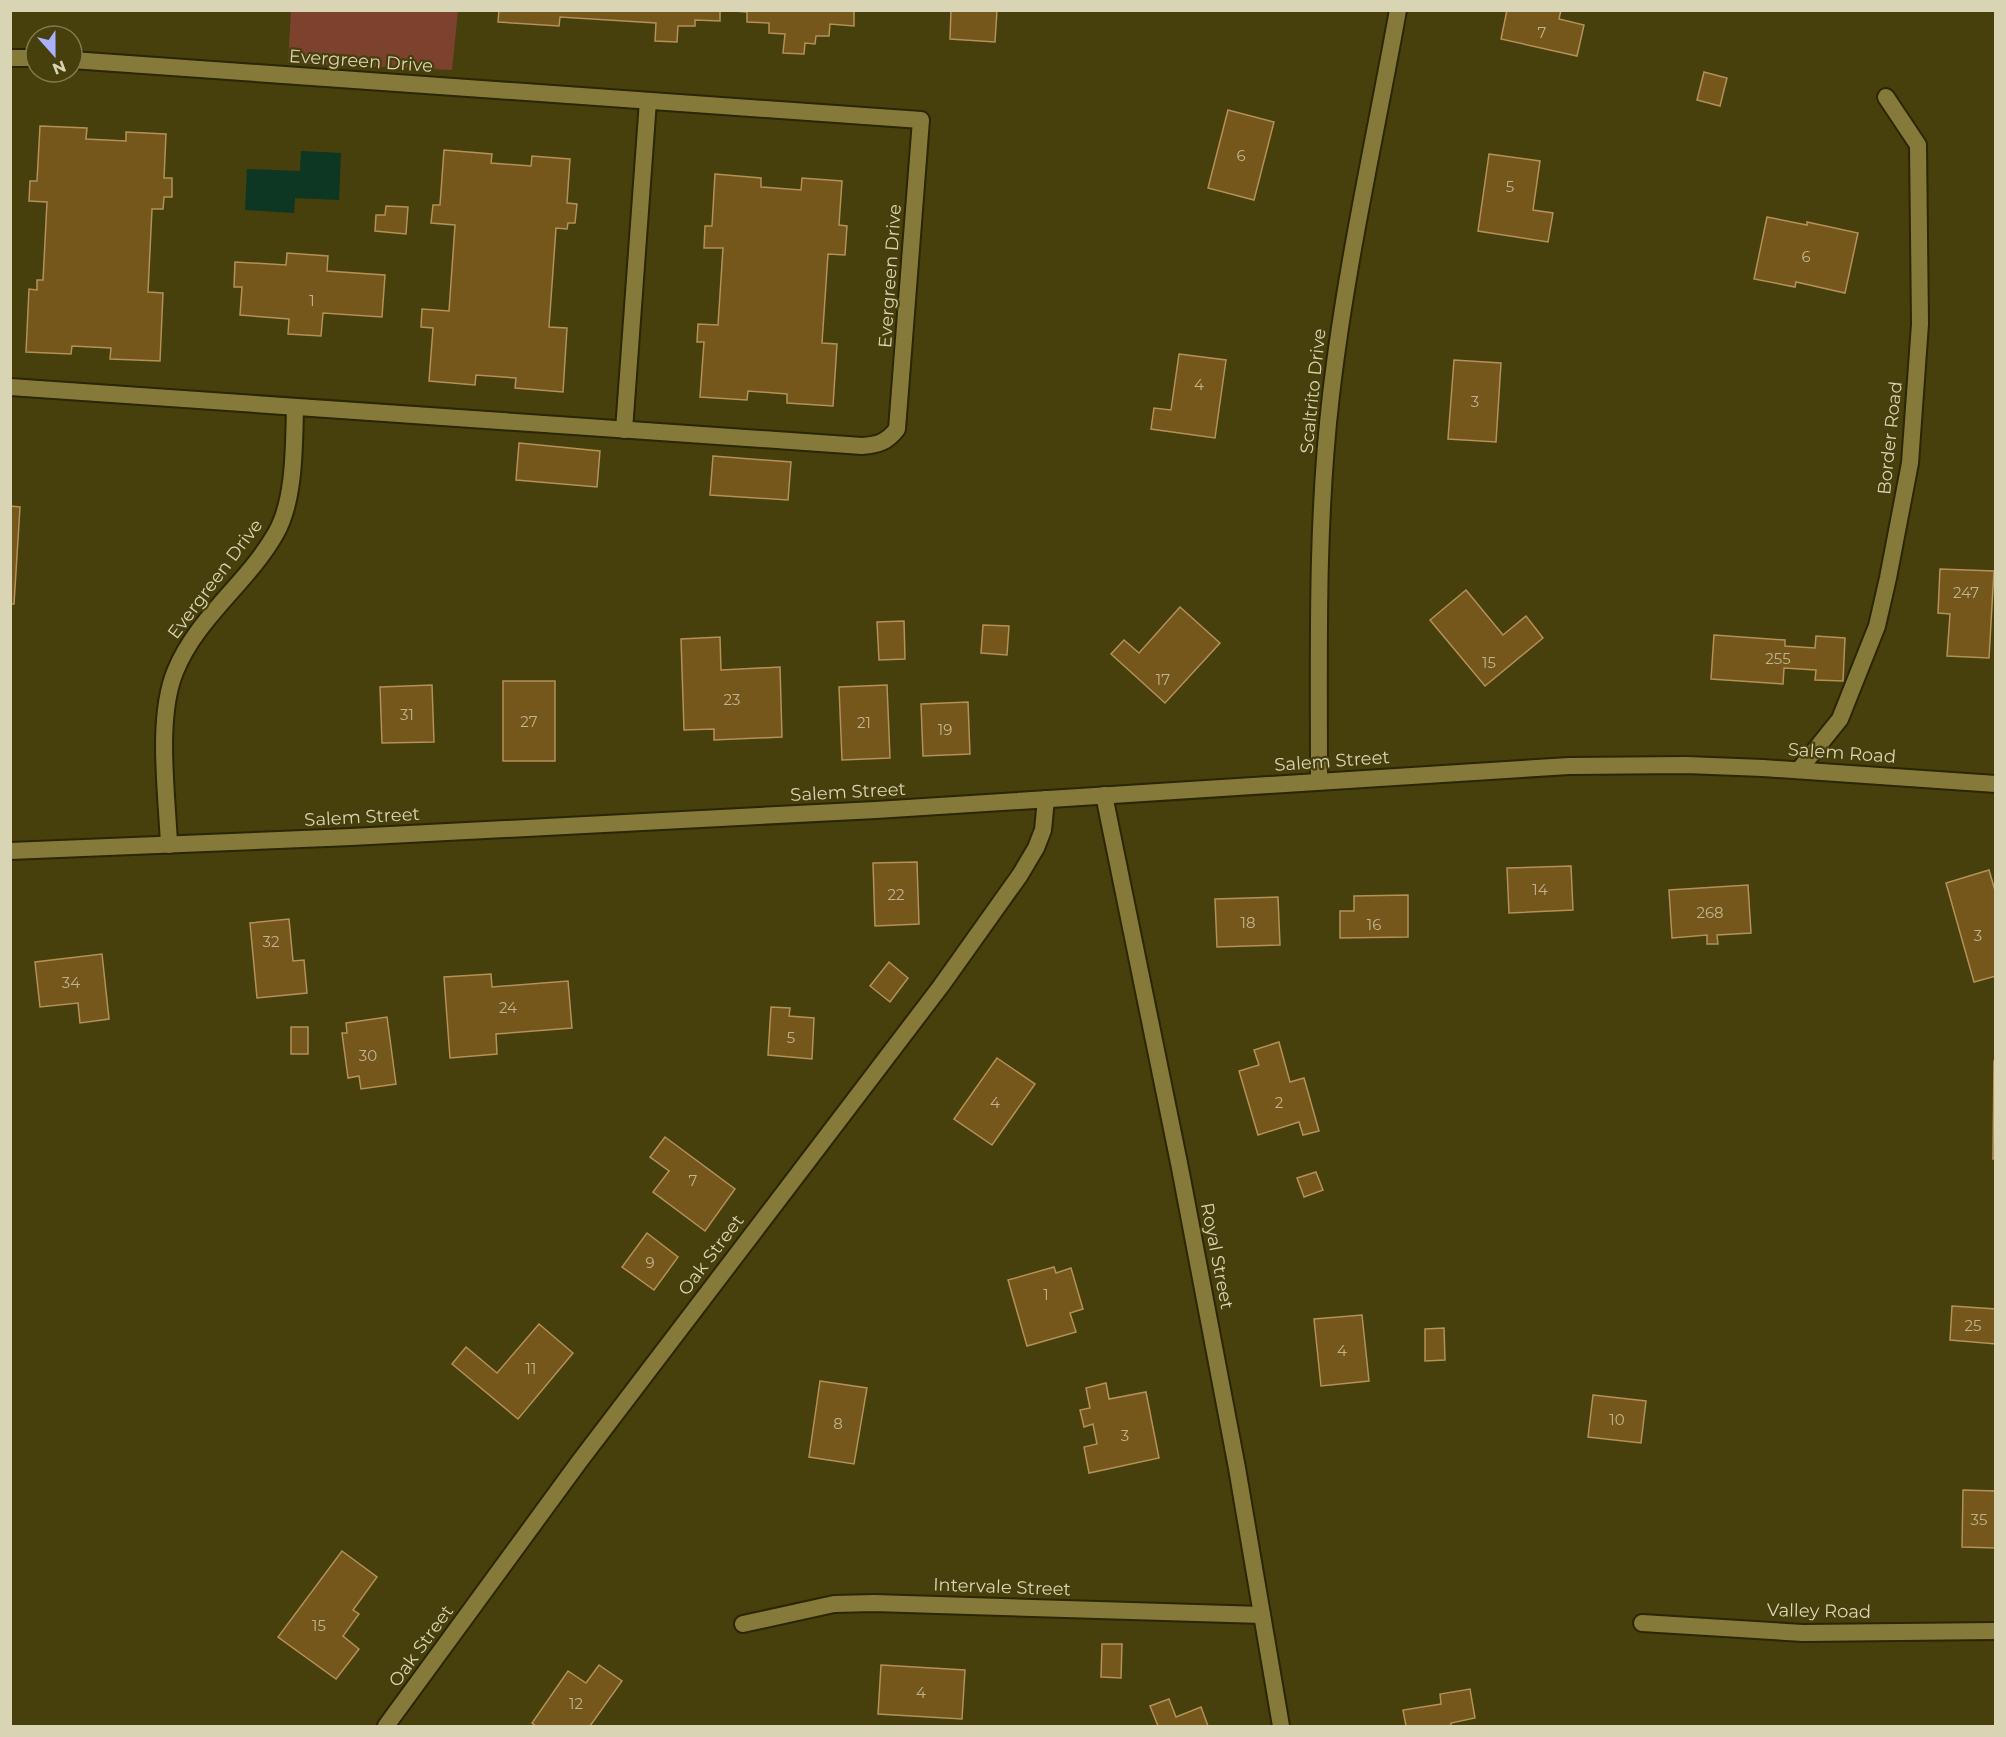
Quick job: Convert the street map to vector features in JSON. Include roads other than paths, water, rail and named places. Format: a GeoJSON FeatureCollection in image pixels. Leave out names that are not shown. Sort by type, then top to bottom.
{"type":"FeatureCollection","features":[{"type":"Feature","properties":{"kind":"street","name":"Scaltrito Drive"},"geometry":{"type":"LineString","coordinates":[[1319,782],[1321,536],[1331,397],[1340,326],[1398,10]]}},
{"type":"Feature","properties":{"kind":"street","name":"Evergreen Drive"},"geometry":{"type":"LineString","coordinates":[[10,387],[862,446],[876,445],[889,439],[897,429],[921,120],[84,61]]}},
{"type":"Feature","properties":{"kind":"street","name":"Border Road"},"geometry":{"type":"LineString","coordinates":[[1799,770],[1840,719],[1877,626],[1910,463],[1920,324],[1918,145],[1886,97]]}},
{"type":"Feature","properties":{"kind":"street"},"geometry":{"type":"LineString","coordinates":[[624,430],[648,101]]}},
{"type":"Feature","properties":{"kind":"street","name":"Evergreen Drive"},"geometry":{"type":"LineString","coordinates":[[169,845],[164,743],[167,705],[174,674],[188,644],[257,562],[278,531],[288,496],[296,407]]}},
{"type":"Feature","properties":{"kind":"street","name":"Salem Street"},"geometry":{"type":"LineString","coordinates":[[10,851],[351,837],[829,813],[1569,766],[1686,765]]}},
{"type":"Feature","properties":{"kind":"street","name":"Salem Road"},"geometry":{"type":"LineString","coordinates":[[1686,765],[1799,770],[1995,784]]}},
{"type":"Feature","properties":{"kind":"street","name":"Royal Street"},"geometry":{"type":"LineString","coordinates":[[1104,795],[1235,1456],[1281,1726]]}},
{"type":"Feature","properties":{"kind":"street","name":"Oak Street"},"geometry":{"type":"LineString","coordinates":[[386,1726],[579,1462],[941,986],[1013,884],[1040,839],[1046,799]]}},
{"type":"Feature","properties":{"kind":"street","name":"Intervale Street"},"geometry":{"type":"LineString","coordinates":[[743,1624],[834,1604],[1262,1615]]}},
{"type":"Feature","properties":{"kind":"street","name":"Valley Road"},"geometry":{"type":"LineString","coordinates":[[1642,1623],[1803,1632],[1995,1631]]}}]}
